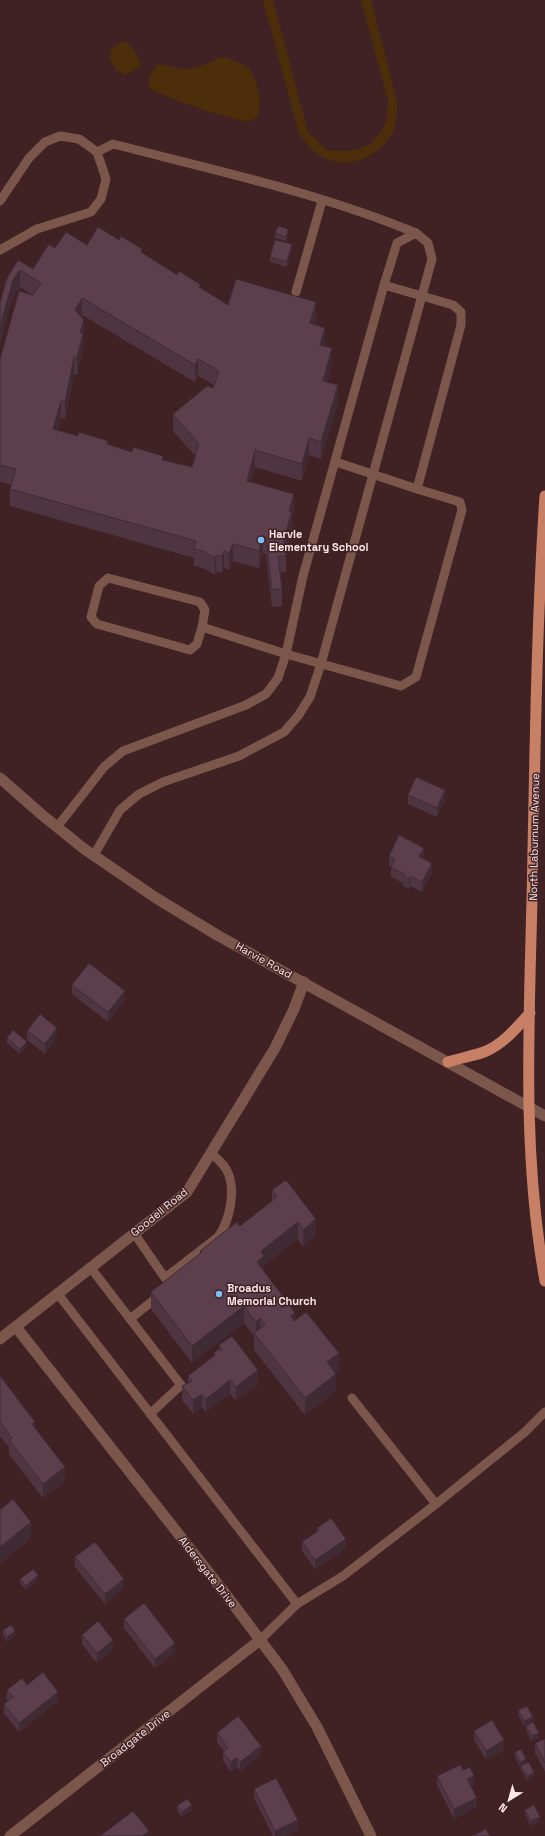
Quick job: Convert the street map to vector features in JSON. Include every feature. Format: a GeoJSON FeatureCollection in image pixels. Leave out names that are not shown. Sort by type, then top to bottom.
{"type":"FeatureCollection","features":[{"type":"Feature","properties":{"kind":"main road","name":"North Laburnum Avenue"},"geometry":{"type":"LineString","coordinates":[[545,496],[538,628],[529,1108],[530,1166],[539,1247],[545,1281]]}},
{"type":"Feature","properties":{"kind":"main road"},"geometry":{"type":"LineString","coordinates":[[448,1062],[485,1052],[512,1032],[530,1013]]}},
{"type":"Feature","properties":{"kind":"street","name":"Harvie Road"},"geometry":{"type":"LineString","coordinates":[[0,778],[57,827],[156,898],[545,1116]]}},
{"type":"Feature","properties":{"kind":"street","name":"Goodell Road"},"geometry":{"type":"LineString","coordinates":[[0,1339],[187,1192],[275,1048],[294,1009],[304,982]]}},
{"type":"Feature","properties":{"kind":"street","name":"Aldersgate Drive"},"geometry":{"type":"LineString","coordinates":[[16,1327],[260,1640],[298,1693],[317,1727],[371,1836]]}},
{"type":"Feature","properties":{"kind":"street","name":"Broadgate Drive"},"geometry":{"type":"LineString","coordinates":[[10,1836],[260,1640]]}},
{"type":"Feature","properties":{"kind":"lane"},"geometry":{"type":"LineString","coordinates":[[0,200],[29,158],[45,142],[60,136],[79,139],[97,152],[106,179],[101,199],[91,212],[37,229],[0,250]]}},
{"type":"Feature","properties":{"kind":"lane"},"geometry":{"type":"LineString","coordinates":[[94,855],[120,810],[139,794],[164,782],[239,756],[284,732],[298,716],[310,697],[321,664],[432,259],[428,243],[416,233],[394,224],[322,201],[255,180],[113,144],[97,152]]}},
{"type":"Feature","properties":{"kind":"lane"},"geometry":{"type":"LineString","coordinates":[[296,292],[322,201]]}},
{"type":"Feature","properties":{"kind":"lane"},"geometry":{"type":"LineString","coordinates":[[57,827],[104,767],[123,751],[246,705],[266,694],[278,678],[286,654],[303,576],[397,243],[416,233]]}},
{"type":"Feature","properties":{"kind":"lane"},"geometry":{"type":"LineString","coordinates":[[384,285],[453,305],[461,312],[461,326],[417,489]]}},
{"type":"Feature","properties":{"kind":"lane"},"geometry":{"type":"LineString","coordinates":[[202,627],[286,654],[401,686],[416,677],[462,510],[460,502],[336,462]]}},
{"type":"Feature","properties":{"kind":"lane"},"geometry":{"type":"LineString","coordinates":[[108,578],[200,602],[205,610],[202,627],[197,644],[190,650],[97,624],[91,617],[100,586],[108,578]]}},
{"type":"Feature","properties":{"kind":"lane"},"geometry":{"type":"LineString","coordinates":[[165,1278],[218,1237],[223,1231],[231,1196],[230,1180],[226,1170],[211,1153]]}},
{"type":"Feature","properties":{"kind":"lane"},"geometry":{"type":"LineString","coordinates":[[130,1319],[171,1287],[134,1233]]}},
{"type":"Feature","properties":{"kind":"lane"},"geometry":{"type":"LineString","coordinates":[[90,1267],[181,1384],[150,1414]]}},
{"type":"Feature","properties":{"kind":"lane"},"geometry":{"type":"LineString","coordinates":[[58,1294],[297,1604]]}},
{"type":"Feature","properties":{"kind":"lane"},"geometry":{"type":"LineString","coordinates":[[352,1398],[436,1504]]}},
{"type":"Feature","properties":{"kind":"lane"},"geometry":{"type":"LineString","coordinates":[[260,1640],[297,1604],[343,1576],[436,1504],[524,1432],[545,1412]]}},
{"type":"Feature","properties":{"kind":"shaded area"},"geometry":{"type":"Polygon","coordinates":[[[263,0],[273,0],[308,132],[327,150],[341,151],[355,150],[369,145],[380,133],[386,122],[388,100],[361,0],[371,0],[397,101],[394,130],[379,149],[363,159],[344,162],[334,161],[313,151],[304,141],[299,133],[263,0]]]}},
{"type":"Feature","properties":{"kind":"shaded area"},"geometry":{"type":"Polygon","coordinates":[[[123,41],[135,52],[141,63],[141,66],[124,76],[120,70],[117,71],[109,57],[112,55],[110,53],[111,49],[123,41]]]}},
{"type":"Feature","properties":{"kind":"shaded area"},"geometry":{"type":"Polygon","coordinates":[[[224,57],[247,66],[255,80],[258,88],[260,104],[256,117],[251,121],[244,121],[201,109],[150,88],[149,81],[151,74],[160,64],[181,69],[190,69],[224,57]]]}},
{"type":"Feature","properties":{"kind":"building"},"geometry":{"type":"Polygon","coordinates":[[[278,226],[288,229],[286,237],[275,233],[278,226]]]}},
{"type":"Feature","properties":{"kind":"building"},"geometry":{"type":"Polygon","coordinates":[[[98,227],[119,240],[121,236],[142,249],[141,252],[177,275],[179,271],[201,285],[199,287],[228,305],[236,279],[316,302],[310,323],[325,328],[320,345],[332,348],[323,381],[338,385],[321,442],[309,438],[302,464],[255,450],[247,481],[294,494],[289,511],[292,511],[284,539],[286,556],[278,556],[282,589],[272,590],[266,537],[263,536],[259,551],[233,544],[229,553],[224,551],[222,556],[216,555],[215,558],[203,551],[194,549],[196,541],[10,489],[16,469],[0,465],[0,359],[19,291],[33,295],[41,283],[20,270],[13,280],[0,327],[0,302],[7,278],[18,260],[33,269],[49,244],[55,248],[66,232],[87,245],[98,227]],[[82,298],[75,310],[84,320],[80,332],[83,333],[77,358],[74,357],[65,402],[61,401],[53,429],[78,436],[79,432],[108,441],[107,444],[132,452],[133,447],[163,456],[162,460],[192,467],[199,444],[173,414],[207,386],[213,388],[219,371],[198,359],[195,365],[82,298]]]}},
{"type":"Feature","properties":{"kind":"building"},"geometry":{"type":"Polygon","coordinates":[[[275,240],[292,244],[287,262],[270,257],[275,240]]]}},
{"type":"Feature","properties":{"kind":"building"},"geometry":{"type":"Polygon","coordinates":[[[416,777],[445,790],[437,808],[408,795],[416,777]]]}},
{"type":"Feature","properties":{"kind":"building"},"geometry":{"type":"Polygon","coordinates":[[[399,835],[424,848],[419,857],[432,863],[422,882],[410,876],[409,879],[403,876],[404,874],[391,867],[395,859],[389,856],[399,835]]]}},
{"type":"Feature","properties":{"kind":"building"},"geometry":{"type":"Polygon","coordinates":[[[89,963],[125,991],[108,1012],[72,985],[89,963]]]}},
{"type":"Feature","properties":{"kind":"building"},"geometry":{"type":"Polygon","coordinates":[[[40,1014],[57,1028],[45,1044],[27,1031],[40,1014]]]}},
{"type":"Feature","properties":{"kind":"building"},"geometry":{"type":"Polygon","coordinates":[[[13,1030],[27,1042],[20,1049],[7,1038],[13,1030]]]}},
{"type":"Feature","properties":{"kind":"building","name":"Broadus Memorial Church"},"geometry":{"type":"Polygon","coordinates":[[[286,1180],[316,1219],[303,1230],[298,1222],[261,1251],[264,1256],[257,1262],[285,1299],[279,1303],[282,1308],[288,1304],[295,1313],[291,1316],[294,1321],[306,1312],[339,1353],[327,1362],[336,1374],[305,1398],[254,1333],[265,1325],[260,1318],[256,1322],[244,1306],[192,1346],[151,1292],[237,1222],[240,1226],[277,1197],[272,1190],[286,1180]]]}},
{"type":"Feature","properties":{"kind":"building"},"geometry":{"type":"Polygon","coordinates":[[[232,1336],[258,1370],[236,1387],[230,1380],[206,1399],[202,1394],[193,1400],[182,1386],[192,1381],[188,1376],[215,1355],[214,1353],[218,1349],[219,1351],[222,1349],[219,1345],[232,1336]]]}},
{"type":"Feature","properties":{"kind":"building"},"geometry":{"type":"Polygon","coordinates":[[[0,1377],[35,1422],[32,1424],[65,1467],[43,1484],[9,1440],[12,1438],[0,1422],[0,1377]]]}},
{"type":"Feature","properties":{"kind":"building"},"geometry":{"type":"Polygon","coordinates":[[[13,1499],[31,1522],[0,1547],[0,1510],[13,1499]]]}},
{"type":"Feature","properties":{"kind":"building"},"geometry":{"type":"Polygon","coordinates":[[[331,1518],[346,1539],[315,1560],[302,1542],[319,1530],[317,1528],[331,1518]]]}},
{"type":"Feature","properties":{"kind":"building"},"geometry":{"type":"Polygon","coordinates":[[[95,1542],[124,1579],[105,1594],[75,1557],[95,1542]]]}},
{"type":"Feature","properties":{"kind":"building"},"geometry":{"type":"Polygon","coordinates":[[[33,1569],[38,1575],[26,1586],[20,1579],[33,1569]]]}},
{"type":"Feature","properties":{"kind":"building"},"geometry":{"type":"Polygon","coordinates":[[[144,1603],[175,1643],[155,1659],[124,1619],[144,1603]]]}},
{"type":"Feature","properties":{"kind":"building"},"geometry":{"type":"Polygon","coordinates":[[[98,1621],[113,1640],[97,1653],[82,1635],[98,1621]]]}},
{"type":"Feature","properties":{"kind":"building"},"geometry":{"type":"Polygon","coordinates":[[[11,1625],[15,1631],[7,1637],[3,1630],[11,1625]]]}},
{"type":"Feature","properties":{"kind":"building"},"geometry":{"type":"Polygon","coordinates":[[[43,1672],[58,1692],[19,1723],[4,1704],[13,1697],[7,1690],[22,1678],[27,1685],[43,1672]]]}},
{"type":"Feature","properties":{"kind":"building"},"geometry":{"type":"Polygon","coordinates":[[[527,1706],[533,1717],[524,1721],[518,1710],[527,1706]]]}},
{"type":"Feature","properties":{"kind":"building"},"geometry":{"type":"Polygon","coordinates":[[[238,1716],[261,1746],[240,1762],[237,1758],[231,1762],[223,1752],[228,1748],[217,1733],[238,1716]]]}},
{"type":"Feature","properties":{"kind":"building"},"geometry":{"type":"Polygon","coordinates":[[[492,1720],[504,1740],[486,1751],[474,1731],[492,1720]]]}},
{"type":"Feature","properties":{"kind":"building"},"geometry":{"type":"Polygon","coordinates":[[[533,1722],[539,1733],[532,1736],[526,1726],[533,1722]]]}},
{"type":"Feature","properties":{"kind":"building"},"geometry":{"type":"Polygon","coordinates":[[[545,1739],[545,1763],[535,1743],[545,1739]]]}},
{"type":"Feature","properties":{"kind":"building"},"geometry":{"type":"Polygon","coordinates":[[[521,1749],[526,1759],[520,1762],[515,1752],[521,1749]]]}},
{"type":"Feature","properties":{"kind":"building"},"geometry":{"type":"Polygon","coordinates":[[[529,1762],[534,1773],[527,1776],[521,1766],[529,1762]]]}},
{"type":"Feature","properties":{"kind":"building"},"geometry":{"type":"Polygon","coordinates":[[[460,1765],[463,1770],[470,1767],[474,1776],[467,1779],[477,1798],[454,1809],[437,1776],[460,1765]]]}},
{"type":"Feature","properties":{"kind":"building"},"geometry":{"type":"Polygon","coordinates":[[[276,1778],[298,1820],[275,1831],[254,1789],[276,1778]]]}},
{"type":"Feature","properties":{"kind":"building"},"geometry":{"type":"Polygon","coordinates":[[[187,1799],[192,1805],[182,1812],[177,1806],[187,1799]]]}},
{"type":"Feature","properties":{"kind":"building"},"geometry":{"type":"Polygon","coordinates":[[[534,1805],[540,1817],[531,1821],[525,1810],[534,1805]]]}},
{"type":"Feature","properties":{"kind":"building"},"geometry":{"type":"Polygon","coordinates":[[[133,1811],[149,1831],[142,1836],[100,1836],[133,1811]]]}},
{"type":"Feature","properties":{"kind":"building"},"geometry":{"type":"Polygon","coordinates":[[[486,1829],[490,1836],[472,1836],[486,1829]]]}},
{"type":"Feature","properties":{"kind":"place","name":"Harvie Elementary School"},"geometry":{"type":"Point","coordinates":[261,540]}},
{"type":"Feature","properties":{"kind":"place","name":"Broadus Memorial Church"},"geometry":{"type":"Point","coordinates":[219,1294]}}]}
